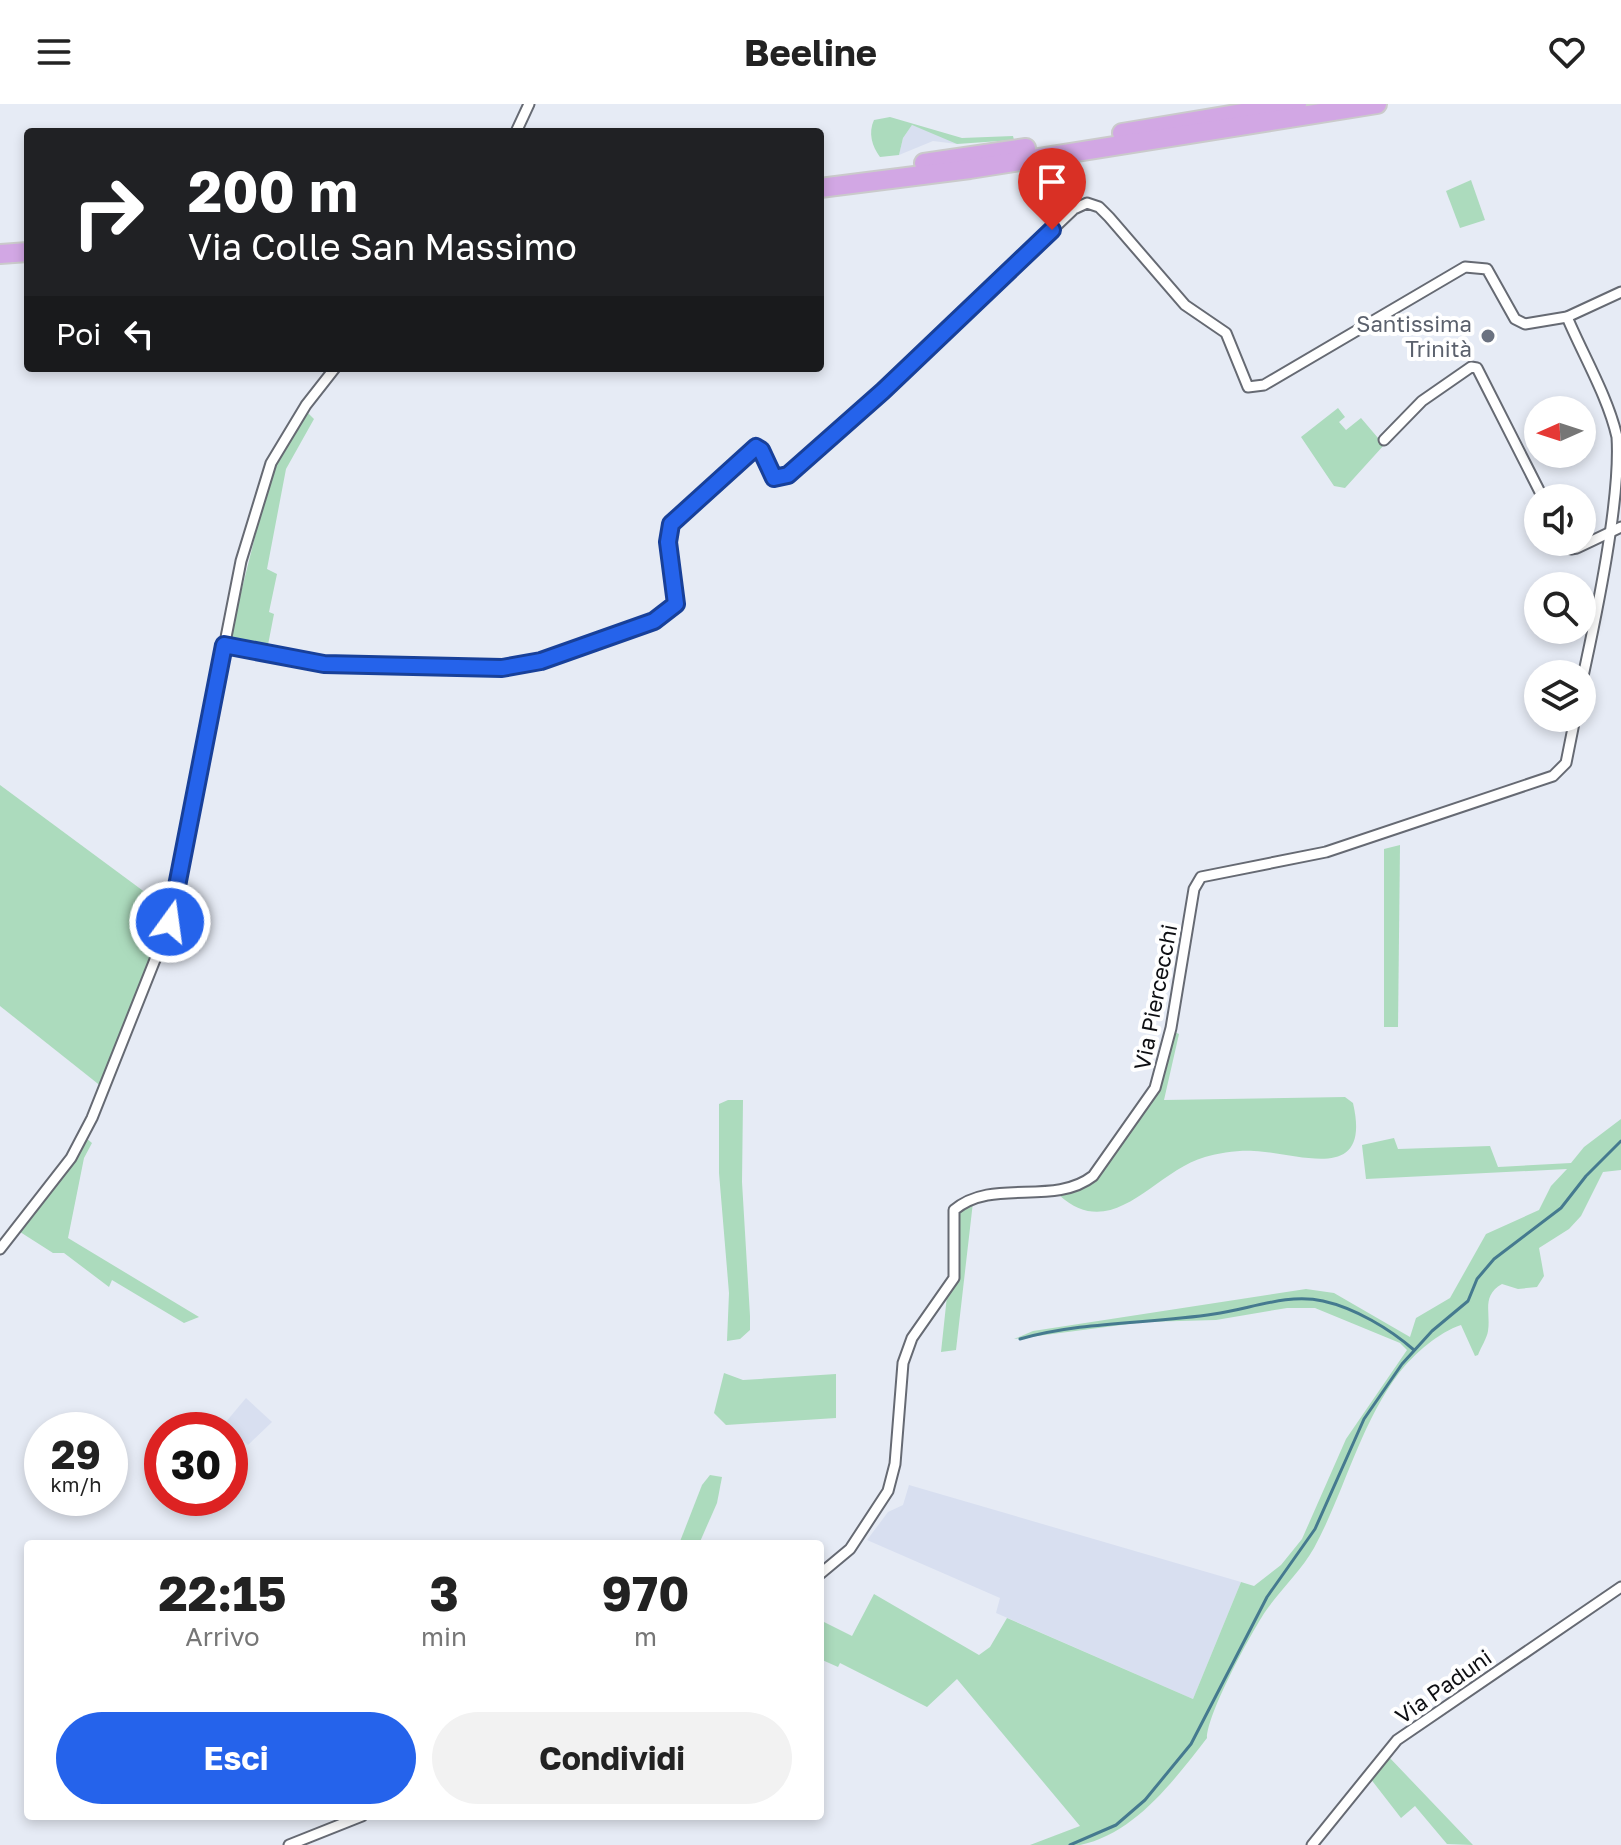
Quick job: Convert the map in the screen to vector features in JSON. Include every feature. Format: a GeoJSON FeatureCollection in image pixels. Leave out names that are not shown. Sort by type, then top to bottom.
{"type":"FeatureCollection","features":[{"type":"Feature","properties":{"kind":"highway"},"geometry":{"type":"LineString","coordinates":[[824,175],[986,154],[1297,104]]}},
{"type":"Feature","properties":{"kind":"highway"},"geometry":{"type":"LineString","coordinates":[[824,187],[984,167],[1377,104]]}},
{"type":"Feature","properties":{"kind":"highway"},"geometry":{"type":"LineString","coordinates":[[0,254],[24,252]]}},
{"type":"Feature","properties":{"kind":"highway"},"geometry":{"type":"LineString","coordinates":[[0,267],[24,264]]}},
{"type":"Feature","properties":{"kind":"street"},"geometry":{"type":"LineString","coordinates":[[518,128],[529,104]]}},
{"type":"Feature","properties":{"kind":"street"},"geometry":{"type":"LineString","coordinates":[[224,645],[324,664],[502,668],[541,661],[654,621],[676,604],[668,542],[671,524],[756,447],[761,450],[774,478],[788,475],[883,391],[1074,209],[1087,203],[1109,217],[1185,305],[1226,333],[1248,387],[1264,385],[1465,267],[1484,267],[1492,274],[1513,315],[1521,323],[1567,317],[1621,292]]}},
{"type":"Feature","properties":{"kind":"street"},"geometry":{"type":"LineString","coordinates":[[1567,317],[1616,433],[1620,453],[1617,529],[1587,660]]}},
{"type":"Feature","properties":{"kind":"street"},"geometry":{"type":"LineString","coordinates":[[1384,440],[1444,384],[1471,367],[1477,368],[1536,484]]}},
{"type":"Feature","properties":{"kind":"street"},"geometry":{"type":"LineString","coordinates":[[0,1249],[71,1158],[92,1118],[170,922],[241,561],[271,463],[306,405],[332,372]]}},
{"type":"Feature","properties":{"kind":"street"},"geometry":{"type":"LineString","coordinates":[[1596,539],[1617,529]]}},
{"type":"Feature","properties":{"kind":"street","name":"Via Piercecchi"},"geometry":{"type":"LineString","coordinates":[[824,1571],[850,1549],[888,1491],[895,1464],[903,1363],[912,1338],[954,1278],[954,1210],[963,1202],[983,1196],[1064,1191],[1079,1186],[1093,1176],[1155,1088],[1171,1028],[1194,889],[1201,877],[1326,852],[1553,776],[1566,763],[1572,732]]}},
{"type":"Feature","properties":{"kind":"street","name":"Via Paduni"},"geometry":{"type":"LineString","coordinates":[[1312,1845],[1397,1740],[1621,1587]]}},
{"type":"Feature","properties":{"kind":"street"},"geometry":{"type":"LineString","coordinates":[[289,1845],[352,1820]]}},
{"type":"Feature","properties":{"kind":"shaded area"},"geometry":{"type":"Polygon","coordinates":[[[912,125],[957,144],[933,141],[899,155],[903,138],[912,125]]]}},
{"type":"Feature","properties":{"kind":"shaded area"},"geometry":{"type":"Polygon","coordinates":[[[246,1398],[272,1422],[248,1445],[248,1412],[234,1412],[246,1398]]]}},
{"type":"Feature","properties":{"kind":"shaded area"},"geometry":{"type":"Polygon","coordinates":[[[909,1485],[1241,1582],[1193,1699],[996,1613],[1000,1598],[867,1540],[888,1512],[903,1505],[909,1485]]]}},
{"type":"Feature","properties":{"kind":"green space"},"geometry":{"type":"Polygon","coordinates":[[[890,117],[962,138],[1013,136],[1014,140],[957,144],[912,125],[903,138],[899,155],[880,157],[872,139],[872,125],[874,120],[890,117]]]}},
{"type":"Feature","properties":{"kind":"green space"},"geometry":{"type":"Polygon","coordinates":[[[1471,180],[1485,220],[1460,228],[1446,191],[1471,180]]]}},
{"type":"Feature","properties":{"kind":"green space"},"geometry":{"type":"Polygon","coordinates":[[[1338,408],[1345,417],[1339,422],[1346,430],[1361,418],[1384,445],[1345,488],[1334,486],[1301,437],[1338,408]]]}},
{"type":"Feature","properties":{"kind":"green space"},"geometry":{"type":"Polygon","coordinates":[[[307,412],[314,419],[286,469],[267,569],[277,574],[269,612],[274,614],[267,650],[228,644],[272,469],[307,412]]]}},
{"type":"Feature","properties":{"kind":"green space"},"geometry":{"type":"Polygon","coordinates":[[[0,785],[169,910],[102,1087],[0,1006],[0,785]]]}},
{"type":"Feature","properties":{"kind":"green space"},"geometry":{"type":"Polygon","coordinates":[[[1400,845],[1398,1027],[1384,1027],[1384,849],[1400,845]]]}},
{"type":"Feature","properties":{"kind":"green space"},"geometry":{"type":"Polygon","coordinates":[[[1172,1031],[1179,1034],[1164,1100],[1345,1097],[1353,1103],[1356,1129],[1352,1145],[1342,1155],[1328,1158],[1248,1151],[1205,1157],[1186,1165],[1133,1200],[1115,1208],[1097,1212],[1079,1208],[1059,1195],[1079,1189],[1155,1090],[1172,1031]]]}},
{"type":"Feature","properties":{"kind":"green space"},"geometry":{"type":"Polygon","coordinates":[[[728,1100],[743,1100],[742,1182],[750,1330],[740,1339],[727,1341],[729,1293],[719,1173],[719,1104],[728,1100]]]}},
{"type":"Feature","properties":{"kind":"green space"},"geometry":{"type":"Polygon","coordinates":[[[1621,1119],[1621,1170],[1603,1172],[1581,1216],[1569,1229],[1539,1248],[1544,1276],[1537,1287],[1518,1289],[1502,1284],[1491,1294],[1488,1331],[1478,1355],[1475,1356],[1461,1325],[1427,1344],[1399,1373],[1373,1415],[1314,1548],[1265,1612],[1240,1656],[1214,1711],[1207,1738],[1152,1803],[1119,1829],[1080,1845],[1030,1845],[1080,1826],[957,1679],[927,1707],[840,1663],[838,1667],[824,1661],[824,1622],[852,1636],[874,1594],[979,1655],[990,1647],[1007,1618],[1193,1699],[1241,1582],[1254,1586],[1281,1565],[1302,1539],[1346,1439],[1407,1350],[1400,1343],[1315,1308],[1287,1308],[1216,1320],[1144,1322],[1014,1339],[1033,1331],[1306,1289],[1334,1293],[1410,1337],[1416,1318],[1450,1298],[1486,1234],[1539,1210],[1551,1186],[1567,1169],[1366,1179],[1362,1145],[1394,1138],[1398,1149],[1490,1146],[1498,1167],[1571,1163],[1584,1147],[1621,1119]]]}},
{"type":"Feature","properties":{"kind":"green space"},"geometry":{"type":"Polygon","coordinates":[[[86,1138],[92,1143],[84,1158],[68,1238],[199,1317],[184,1323],[112,1280],[109,1287],[64,1253],[53,1253],[17,1230],[86,1138]]]}},
{"type":"Feature","properties":{"kind":"green space"},"geometry":{"type":"Polygon","coordinates":[[[973,1202],[956,1350],[941,1352],[947,1296],[957,1277],[955,1211],[973,1202]]]}},
{"type":"Feature","properties":{"kind":"green space"},"geometry":{"type":"Polygon","coordinates":[[[724,1373],[743,1380],[836,1374],[836,1418],[726,1425],[714,1413],[724,1373]]]}},
{"type":"Feature","properties":{"kind":"green space"},"geometry":{"type":"Polygon","coordinates":[[[710,1475],[722,1477],[717,1503],[701,1540],[681,1540],[702,1485],[710,1475]]]}},
{"type":"Feature","properties":{"kind":"green space"},"geometry":{"type":"Polygon","coordinates":[[[1387,1755],[1473,1845],[1447,1844],[1415,1806],[1401,1818],[1370,1778],[1387,1755]]]}},
{"type":"Feature","properties":{"kind":"waterway"},"geometry":{"type":"LineString","coordinates":[[1070,1845],[1116,1825],[1145,1800],[1191,1744],[1267,1597],[1315,1529],[1364,1419],[1402,1364],[1432,1331],[1468,1301],[1477,1279],[1494,1259],[1561,1208],[1586,1176],[1621,1141]]}},
{"type":"Feature","properties":{"kind":"waterway"},"geometry":{"type":"LineString","coordinates":[[1020,1339],[1068,1329],[1190,1317],[1282,1300],[1309,1299],[1335,1304],[1360,1314],[1414,1350]]}},
{"type":"Feature","properties":{"kind":"place","name":"Santissima Trinità"},"geometry":{"type":"Point","coordinates":[1488,336]}},
{"type":"Feature","properties":{"kind":"route"},"geometry":{"type":"LineString","coordinates":[[170,922],[224,645],[324,664],[502,668],[541,661],[654,621],[673,609],[678,594],[668,542],[671,524],[694,506],[740,458],[756,447],[761,450],[774,478],[788,475],[883,391],[1052,230]]}}]}
